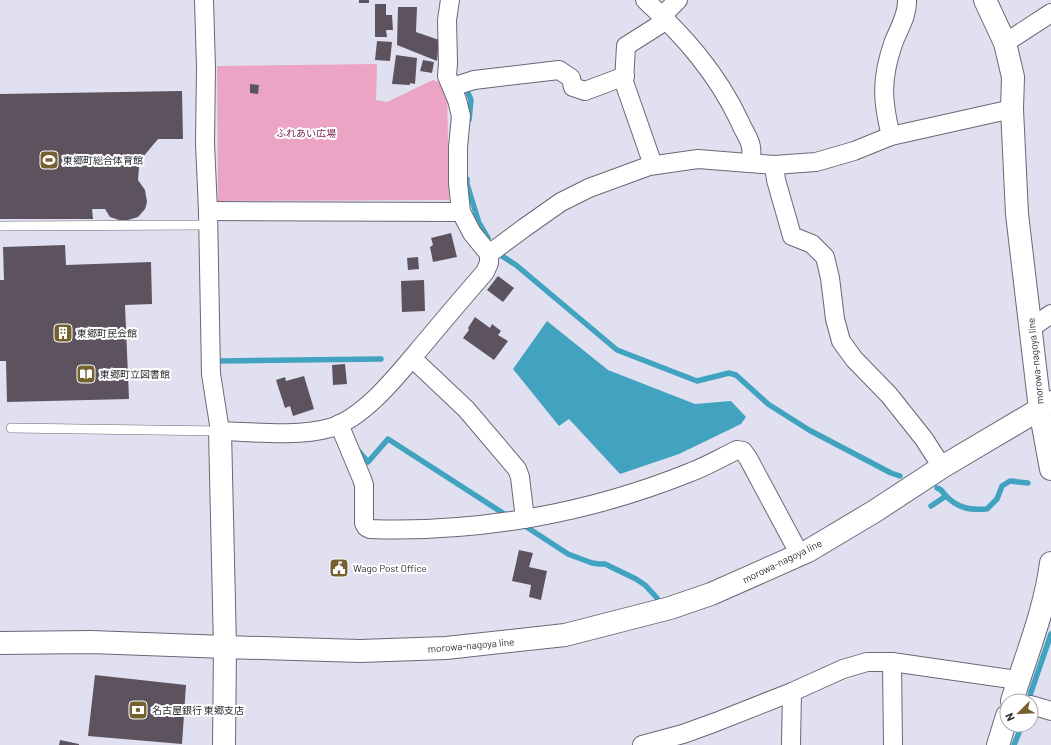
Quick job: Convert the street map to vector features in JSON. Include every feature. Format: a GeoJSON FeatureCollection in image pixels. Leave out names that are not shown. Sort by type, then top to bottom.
{"type":"FeatureCollection","features":[{"type":"Feature","properties":{"kind":"main road","name":"morowa-nagoya line"},"geometry":{"type":"LineString","coordinates":[[1,645],[91,642],[225,648],[360,651],[446,648],[565,636],[670,608],[711,594],[800,555],[874,511],[942,467],[1046,406],[1031,328],[1017,214],[1012,109],[1013,77],[1005,43],[985,0]]}},
{"type":"Feature","properties":{"kind":"main road"},"geometry":{"type":"LineString","coordinates":[[1046,406],[1051,469]]}},
{"type":"Feature","properties":{"kind":"main road"},"geometry":{"type":"LineString","coordinates":[[220,431],[225,648],[224,745]]}},
{"type":"Feature","properties":{"kind":"main road"},"geometry":{"type":"LineString","coordinates":[[1018,693],[1038,621],[1051,563]]}},
{"type":"Feature","properties":{"kind":"main road"},"geometry":{"type":"LineString","coordinates":[[998,745],[1003,733]]}},
{"type":"Feature","properties":{"kind":"street"},"geometry":{"type":"LineString","coordinates":[[204,0],[206,68],[205,143],[211,374],[220,431],[284,433],[329,428],[356,414],[373,401],[412,358],[485,272],[489,263],[489,254],[472,233],[461,212],[458,183],[458,147],[461,116],[457,100],[447,76],[447,20],[450,0]]}},
{"type":"Feature","properties":{"kind":"street"},"geometry":{"type":"LineString","coordinates":[[645,0],[692,47],[714,76],[734,109],[751,147],[751,162]]}},
{"type":"Feature","properties":{"kind":"street"},"geometry":{"type":"LineString","coordinates":[[653,165],[624,82],[626,46],[664,18],[678,0]]}},
{"type":"Feature","properties":{"kind":"street"},"geometry":{"type":"LineString","coordinates":[[891,136],[885,113],[883,87],[886,68],[893,44],[906,12],[907,0]]}},
{"type":"Feature","properties":{"kind":"street"},"geometry":{"type":"LineString","coordinates":[[1005,43],[1051,12]]}},
{"type":"Feature","properties":{"kind":"street"},"geometry":{"type":"LineString","coordinates":[[452,87],[474,80],[559,70],[571,78],[573,87],[585,91],[624,76]]}},
{"type":"Feature","properties":{"kind":"street"},"geometry":{"type":"LineString","coordinates":[[489,254],[560,202],[589,188],[653,165],[698,158],[774,165],[816,162],[854,151],[891,136],[1012,109]]}},
{"type":"Feature","properties":{"kind":"street"},"geometry":{"type":"LineString","coordinates":[[774,165],[776,180],[792,236],[812,244],[825,257],[830,278],[835,319],[841,341],[854,359],[889,395],[924,439],[942,467]]}},
{"type":"Feature","properties":{"kind":"street"},"geometry":{"type":"LineString","coordinates":[[208,218],[461,212]]}},
{"type":"Feature","properties":{"kind":"street"},"geometry":{"type":"LineString","coordinates":[[1031,328],[1051,314]]}},
{"type":"Feature","properties":{"kind":"street"},"geometry":{"type":"LineString","coordinates":[[412,358],[466,409],[517,469],[520,477],[525,519]]}},
{"type":"Feature","properties":{"kind":"street"},"geometry":{"type":"LineString","coordinates":[[339,424],[364,485],[364,523],[370,529],[399,530],[474,526],[525,519],[600,503],[691,472],[738,450],[743,451],[748,458],[800,555]]}},
{"type":"Feature","properties":{"kind":"street"},"geometry":{"type":"LineString","coordinates":[[642,745],[684,739],[716,722],[792,692],[843,669],[867,662],[892,662],[999,696]]}},
{"type":"Feature","properties":{"kind":"street"},"geometry":{"type":"LineString","coordinates":[[892,662],[893,745]]}},
{"type":"Feature","properties":{"kind":"street"},"geometry":{"type":"LineString","coordinates":[[790,745],[792,692]]}},
{"type":"Feature","properties":{"kind":"street"},"geometry":{"type":"LineString","coordinates":[[1039,708],[1051,711]]}},
{"type":"Feature","properties":{"kind":"lane"},"geometry":{"type":"LineString","coordinates":[[0,226],[208,218]]}},
{"type":"Feature","properties":{"kind":"lane"},"geometry":{"type":"LineString","coordinates":[[11,428],[220,431]]}},
{"type":"Feature","properties":{"kind":"green space","name":"ふれあい広場"},"geometry":{"type":"Polygon","coordinates":[[[377,64],[376,100],[387,102],[433,80],[447,85],[449,200],[218,201],[217,66],[377,64]]]}},
{"type":"Feature","properties":{"kind":"water"},"geometry":{"type":"Polygon","coordinates":[[[547,321],[608,370],[695,404],[731,401],[746,417],[741,424],[679,454],[620,474],[569,419],[559,426],[513,369],[547,321]]]}},
{"type":"Feature","properties":{"kind":"building"},"geometry":{"type":"Polygon","coordinates":[[[359,0],[369,0],[369,3],[359,3],[359,0]]]}},
{"type":"Feature","properties":{"kind":"building"},"geometry":{"type":"Polygon","coordinates":[[[375,4],[386,4],[386,15],[392,15],[393,30],[386,30],[387,37],[375,37],[375,4]]]}},
{"type":"Feature","properties":{"kind":"building"},"geometry":{"type":"Polygon","coordinates":[[[398,7],[417,7],[416,32],[439,40],[437,61],[397,45],[398,7]]]}},
{"type":"Feature","properties":{"kind":"building"},"geometry":{"type":"Polygon","coordinates":[[[377,41],[392,42],[390,61],[375,60],[377,41]]]}},
{"type":"Feature","properties":{"kind":"building"},"geometry":{"type":"Polygon","coordinates":[[[396,55],[417,58],[415,84],[392,84],[396,55]]]}},
{"type":"Feature","properties":{"kind":"building"},"geometry":{"type":"Polygon","coordinates":[[[423,60],[434,62],[432,73],[420,71],[423,60]]]}},
{"type":"Feature","properties":{"kind":"building"},"geometry":{"type":"Polygon","coordinates":[[[250,84],[259,85],[258,94],[250,93],[250,84]]]}},
{"type":"Feature","properties":{"kind":"building"},"geometry":{"type":"Polygon","coordinates":[[[182,91],[183,139],[158,139],[143,157],[139,167],[138,180],[145,190],[147,202],[145,209],[138,217],[128,220],[119,220],[110,217],[105,209],[92,209],[93,219],[0,219],[0,94],[182,91]]]}},
{"type":"Feature","properties":{"kind":"building"},"geometry":{"type":"Polygon","coordinates":[[[451,233],[457,257],[433,262],[430,247],[433,245],[431,238],[451,233]]]}},
{"type":"Feature","properties":{"kind":"building","name":"東郷町民会館"},"geometry":{"type":"Polygon","coordinates":[[[65,245],[66,265],[151,262],[152,304],[125,305],[129,399],[7,402],[6,361],[0,361],[0,280],[4,280],[3,247],[65,245]]]}},
{"type":"Feature","properties":{"kind":"building"},"geometry":{"type":"Polygon","coordinates":[[[418,257],[419,269],[408,270],[407,258],[418,257]]]}},
{"type":"Feature","properties":{"kind":"building"},"geometry":{"type":"Polygon","coordinates":[[[498,276],[514,288],[503,302],[487,290],[498,276]]]}},
{"type":"Feature","properties":{"kind":"building"},"geometry":{"type":"Polygon","coordinates":[[[424,280],[425,311],[402,312],[401,281],[424,280]]]}},
{"type":"Feature","properties":{"kind":"building"},"geometry":{"type":"Polygon","coordinates":[[[475,317],[490,328],[492,324],[501,331],[498,335],[508,341],[494,360],[463,338],[469,330],[468,328],[475,317]]]}},
{"type":"Feature","properties":{"kind":"building"},"geometry":{"type":"Polygon","coordinates":[[[345,364],[347,384],[333,385],[332,365],[345,364]]]}},
{"type":"Feature","properties":{"kind":"building"},"geometry":{"type":"Polygon","coordinates":[[[304,376],[314,409],[293,416],[290,406],[285,408],[276,380],[285,377],[286,381],[304,376]]]}},
{"type":"Feature","properties":{"kind":"building"},"geometry":{"type":"Polygon","coordinates":[[[519,550],[533,553],[529,567],[547,571],[541,600],[529,597],[531,585],[512,581],[519,550]]]}},
{"type":"Feature","properties":{"kind":"building","name":"名古屋銀行 東郷支店"},"geometry":{"type":"Polygon","coordinates":[[[95,675],[186,685],[182,744],[88,736],[95,675]]]}},
{"type":"Feature","properties":{"kind":"building"},"geometry":{"type":"Polygon","coordinates":[[[60,740],[79,744],[79,745],[59,745],[60,740]]]}},
{"type":"Feature","properties":{"kind":"waterway"},"geometry":{"type":"LineString","coordinates":[[466,88],[471,100],[469,120]]}},
{"type":"Feature","properties":{"kind":"waterway"},"geometry":{"type":"LineString","coordinates":[[467,179],[467,184],[479,223],[488,238]]}},
{"type":"Feature","properties":{"kind":"waterway"},"geometry":{"type":"LineString","coordinates":[[502,256],[516,265],[617,350],[697,381],[729,373],[736,375],[768,404],[809,430],[891,473],[900,476]]}},
{"type":"Feature","properties":{"kind":"waterway"},"geometry":{"type":"LineString","coordinates":[[219,361],[381,359]]}},
{"type":"Feature","properties":{"kind":"waterway"},"geometry":{"type":"LineString","coordinates":[[357,449],[368,462],[388,439],[509,517]]}},
{"type":"Feature","properties":{"kind":"waterway"},"geometry":{"type":"LineString","coordinates":[[937,488],[960,506],[970,509],[987,509],[997,499],[1002,486],[1010,481],[1028,483]]}},
{"type":"Feature","properties":{"kind":"waterway"},"geometry":{"type":"LineString","coordinates":[[931,506],[946,496]]}},
{"type":"Feature","properties":{"kind":"waterway"},"geometry":{"type":"LineString","coordinates":[[522,524],[568,554],[592,563],[605,564],[636,579],[645,585],[657,598]]}},
{"type":"Feature","properties":{"kind":"waterway"},"geometry":{"type":"LineString","coordinates":[[1031,693],[1051,634]]}},
{"type":"Feature","properties":{"kind":"waterway"},"geometry":{"type":"LineString","coordinates":[[1014,745],[1019,733]]}},
{"type":"Feature","properties":{"kind":"place","name":"東郷町総合体育館"},"geometry":{"type":"Point","coordinates":[49,160]}},
{"type":"Feature","properties":{"kind":"place","name":"東郷町民会館"},"geometry":{"type":"Point","coordinates":[63,333]}},
{"type":"Feature","properties":{"kind":"place","name":"東郷町立図書館"},"geometry":{"type":"Point","coordinates":[86,374]}},
{"type":"Feature","properties":{"kind":"place","name":"Wago Post Office"},"geometry":{"type":"Point","coordinates":[339,568]}},
{"type":"Feature","properties":{"kind":"place","name":"名古屋銀行 東郷支店"},"geometry":{"type":"Point","coordinates":[138,710]}}]}
